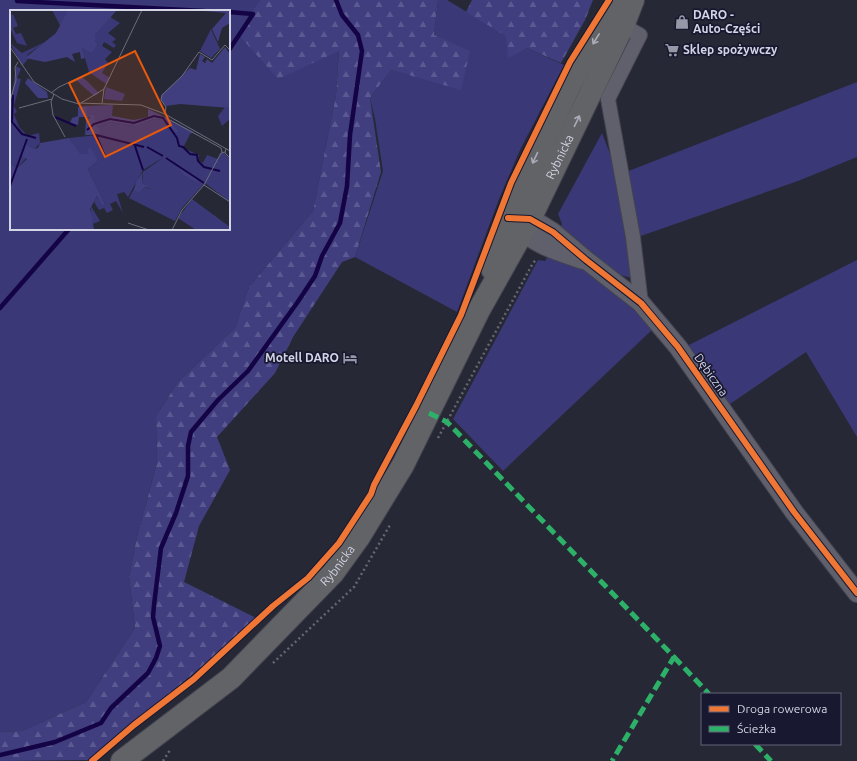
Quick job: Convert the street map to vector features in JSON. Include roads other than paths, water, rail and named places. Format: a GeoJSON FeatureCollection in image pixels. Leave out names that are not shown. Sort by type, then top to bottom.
{"type":"FeatureCollection","features":[{"type":"Feature","properties":{"kind":"main road","name":"Rybnicka"},"geometry":{"type":"LineString","coordinates":[[122,761],[231,678],[333,573],[380,504],[400,471],[479,310],[526,226],[616,22],[624,0]]}},
{"type":"Feature","properties":{"kind":"main road","name":"Rybnicka"},"geometry":{"type":"LineString","coordinates":[[479,310],[508,218],[568,89],[583,60],[616,22],[632,0]]}},
{"type":"Feature","properties":{"kind":"street"},"geometry":{"type":"LineString","coordinates":[[616,22],[640,35],[608,99],[633,237],[641,303]]}},
{"type":"Feature","properties":{"kind":"street","name":"Dębiczna"},"geometry":{"type":"LineString","coordinates":[[508,218],[526,226],[531,240],[553,250],[586,260],[641,303],[678,347],[794,512],[857,593]]}},
{"type":"Feature","properties":{"kind":"waterway"},"geometry":{"type":"LineString","coordinates":[[0,755],[55,742],[101,723],[111,708],[148,673],[156,658],[160,646],[153,617],[161,548],[176,513],[188,476],[188,446],[191,432],[218,400],[248,371],[297,303],[315,276],[322,256],[340,223],[347,186],[350,135],[362,51],[358,35],[342,15],[336,0]]}},
{"type":"Feature","properties":{"kind":"waterway"},"geometry":{"type":"LineString","coordinates":[[17,1],[185,10]]}},
{"type":"Feature","properties":{"kind":"waterway"},"geometry":{"type":"LineString","coordinates":[[230,12],[253,14],[230,48]]}},
{"type":"Feature","properties":{"kind":"waterway"},"geometry":{"type":"LineString","coordinates":[[0,308],[68,230]]}},
{"type":"Feature","properties":{"kind":"place","name":"DARO - Auto-Części"},"geometry":{"type":"Point","coordinates":[682,22]}},
{"type":"Feature","properties":{"kind":"place","name":"Sklep spożywczy"},"geometry":{"type":"Point","coordinates":[672,50]}},
{"type":"Feature","properties":{"kind":"place","name":"Motell DARO"},"geometry":{"type":"Point","coordinates":[350,358]}}]}
